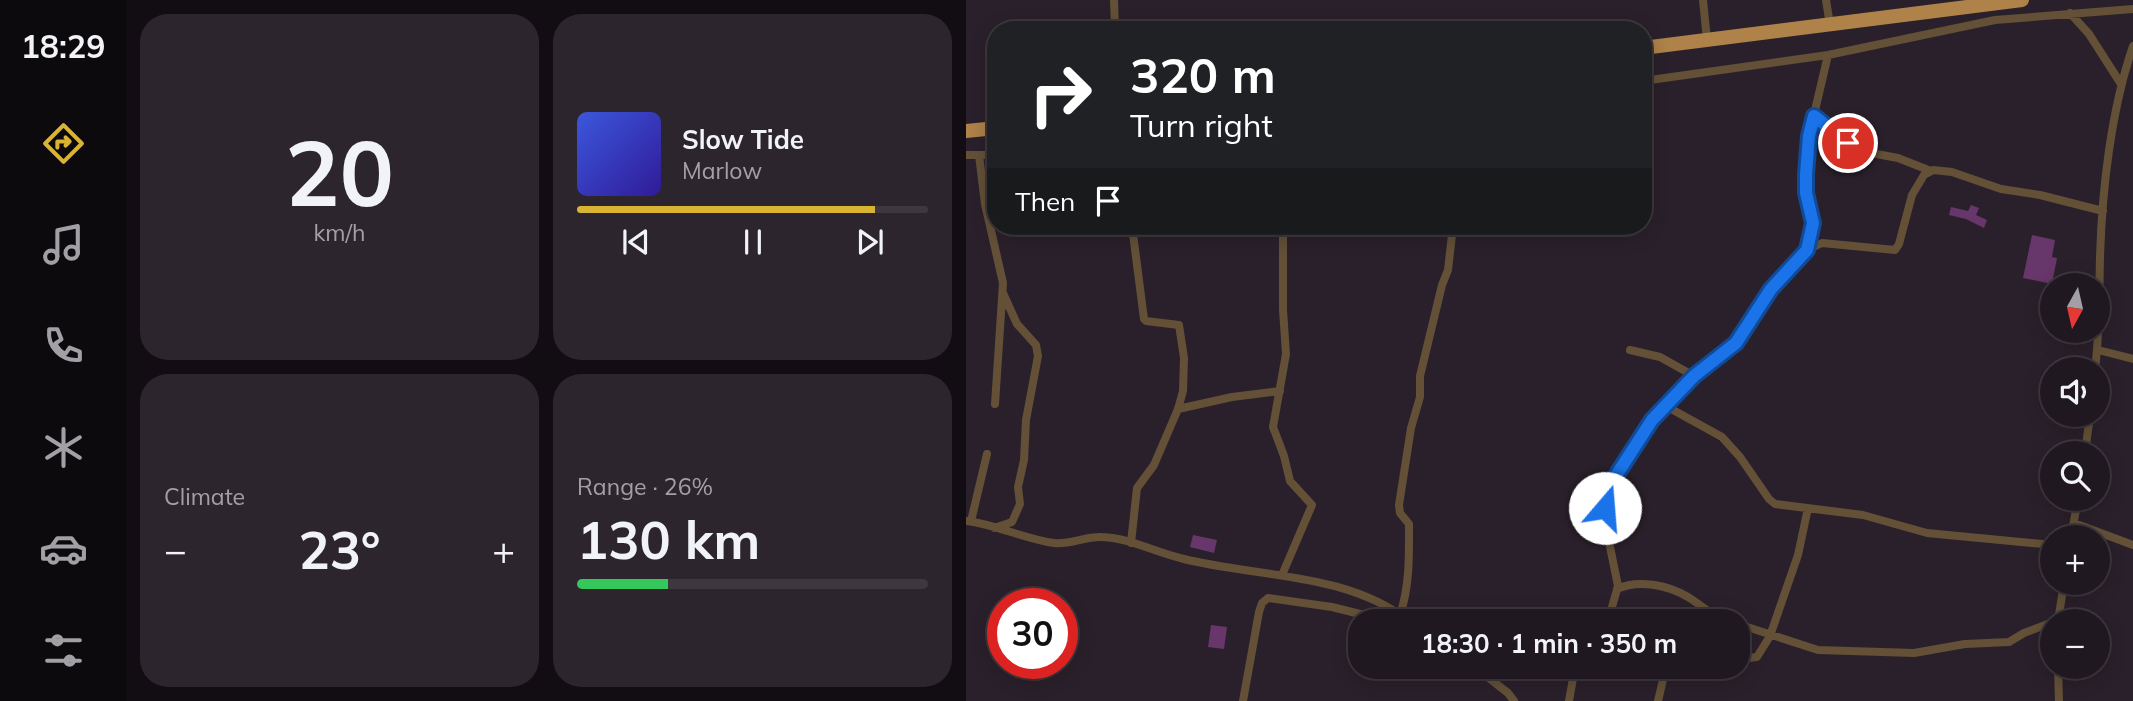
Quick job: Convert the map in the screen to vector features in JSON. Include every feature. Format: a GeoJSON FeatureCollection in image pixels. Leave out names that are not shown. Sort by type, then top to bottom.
{"type":"FeatureCollection","features":[{"type":"Feature","properties":{"kind":"highway"},"geometry":{"type":"LineString","coordinates":[[1652,47],[2022,0]]}},
{"type":"Feature","properties":{"kind":"highway"},"geometry":{"type":"LineString","coordinates":[[966,131],[987,129]]}},
{"type":"Feature","properties":{"kind":"street"},"geometry":{"type":"LineString","coordinates":[[1115,0],[1115,21]]}},
{"type":"Feature","properties":{"kind":"street"},"geometry":{"type":"LineString","coordinates":[[1703,0],[1707,40]]}},
{"type":"Feature","properties":{"kind":"street"},"geometry":{"type":"LineString","coordinates":[[1826,0],[1830,25]]}},
{"type":"Feature","properties":{"kind":"street"},"geometry":{"type":"LineString","coordinates":[[1652,80],[1828,55],[1995,20],[2133,9]]}},
{"type":"Feature","properties":{"kind":"street"},"geometry":{"type":"LineString","coordinates":[[2070,13],[2089,34],[2121,84]]}},
{"type":"Feature","properties":{"kind":"street"},"geometry":{"type":"LineString","coordinates":[[2097,357],[2103,211],[2121,84],[2133,46]]}},
{"type":"Feature","properties":{"kind":"street"},"geometry":{"type":"LineString","coordinates":[[1807,250],[1813,223],[1806,193],[1809,136],[1828,55]]}},
{"type":"Feature","properties":{"kind":"street"},"geometry":{"type":"LineString","coordinates":[[1814,116],[1860,151],[1898,158],[1931,171]]}},
{"type":"Feature","properties":{"kind":"street"},"geometry":{"type":"LineString","coordinates":[[966,155],[987,155]]}},
{"type":"Feature","properties":{"kind":"street"},"geometry":{"type":"LineString","coordinates":[[979,155],[987,212]]}},
{"type":"Feature","properties":{"kind":"street"},"geometry":{"type":"LineString","coordinates":[[1611,609],[1618,577],[1605,527],[1608,488],[1664,405],[1694,376],[1736,343],[1771,289],[1807,250],[1822,243],[1895,250],[1912,195],[1924,175],[1931,171],[1952,172],[2001,189],[2040,195],[2103,211]]}},
{"type":"Feature","properties":{"kind":"street"},"geometry":{"type":"LineString","coordinates":[[993,235],[1003,278],[995,404]]}},
{"type":"Feature","properties":{"kind":"street"},"geometry":{"type":"LineString","coordinates":[[1131,542],[1137,488],[1154,465],[1178,409],[1184,371],[1180,327],[1177,324],[1144,319],[1133,235]]}},
{"type":"Feature","properties":{"kind":"street"},"geometry":{"type":"LineString","coordinates":[[1282,575],[1312,505],[1290,481],[1284,456],[1274,433],[1286,354],[1283,235]]}},
{"type":"Feature","properties":{"kind":"street"},"geometry":{"type":"LineString","coordinates":[[1405,609],[1409,573],[1409,524],[1400,513],[1399,505],[1411,428],[1420,397],[1420,376],[1448,270],[1453,235]]}},
{"type":"Feature","properties":{"kind":"street"},"geometry":{"type":"LineString","coordinates":[[993,528],[1010,523],[1018,509],[1026,420],[1038,356],[1037,345],[1017,324],[1003,293]]}},
{"type":"Feature","properties":{"kind":"street"},"geometry":{"type":"LineString","coordinates":[[1630,350],[1660,357],[1694,376]]}},
{"type":"Feature","properties":{"kind":"street"},"geometry":{"type":"LineString","coordinates":[[2098,350],[2133,359]]}},
{"type":"Feature","properties":{"kind":"street"},"geometry":{"type":"LineString","coordinates":[[1178,409],[1232,397],[1280,391]]}},
{"type":"Feature","properties":{"kind":"street"},"geometry":{"type":"LineString","coordinates":[[1664,405],[1722,438],[1732,447],[1775,504],[1863,515],[1927,533],[2040,544]]}},
{"type":"Feature","properties":{"kind":"street"},"geometry":{"type":"LineString","coordinates":[[987,454],[969,521],[1054,543],[1100,537],[1131,542],[1206,564],[1282,575],[1353,590],[1390,609]]}},
{"type":"Feature","properties":{"kind":"street"},"geometry":{"type":"LineString","coordinates":[[1750,658],[1757,657],[1770,636],[1798,555],[1808,508]]}},
{"type":"Feature","properties":{"kind":"street"},"geometry":{"type":"LineString","coordinates":[[2076,511],[2074,523],[2133,545]]}},
{"type":"Feature","properties":{"kind":"street"},"geometry":{"type":"LineString","coordinates":[[1617,589],[1637,583],[1668,589],[1707,609]]}},
{"type":"Feature","properties":{"kind":"street"},"geometry":{"type":"LineString","coordinates":[[1243,701],[1262,603],[1268,598],[1348,611]]}},
{"type":"Feature","properties":{"kind":"street"},"geometry":{"type":"LineString","coordinates":[[1750,627],[1818,650],[1914,653],[1965,644],[2009,642],[2040,627]]}},
{"type":"Feature","properties":{"kind":"street"},"geometry":{"type":"LineString","coordinates":[[1490,679],[1514,701]]}},
{"type":"Feature","properties":{"kind":"street"},"geometry":{"type":"LineString","coordinates":[[1569,701],[1573,679]]}},
{"type":"Feature","properties":{"kind":"street"},"geometry":{"type":"LineString","coordinates":[[1658,701],[1663,679]]}},
{"type":"Feature","properties":{"kind":"street"},"geometry":{"type":"LineString","coordinates":[[2058,679],[2059,701]]}},
{"type":"Feature","properties":{"kind":"building"},"geometry":{"type":"Polygon","coordinates":[[[1971,205],[1979,208],[1976,215],[1987,220],[1984,228],[1966,219],[1949,215],[1951,207],[1968,211],[1971,205]]]}},
{"type":"Feature","properties":{"kind":"building"},"geometry":{"type":"Polygon","coordinates":[[[2032,235],[2055,240],[2052,257],[2057,258],[2054,273],[2040,273],[2040,282],[2023,278],[2032,235]]]}},
{"type":"Feature","properties":{"kind":"building"},"geometry":{"type":"Polygon","coordinates":[[[1193,535],[1217,540],[1214,553],[1190,547],[1193,535]]]}},
{"type":"Feature","properties":{"kind":"building"},"geometry":{"type":"Polygon","coordinates":[[[1211,625],[1227,627],[1224,649],[1208,647],[1211,625]]]}},
{"type":"Feature","properties":{"kind":"route"},"geometry":{"type":"LineString","coordinates":[[1605,508],[1608,488],[1652,420],[1675,393],[1736,343],[1771,289],[1807,250],[1813,223],[1806,193],[1806,174],[1809,136],[1814,116],[1848,143]]}}]}
